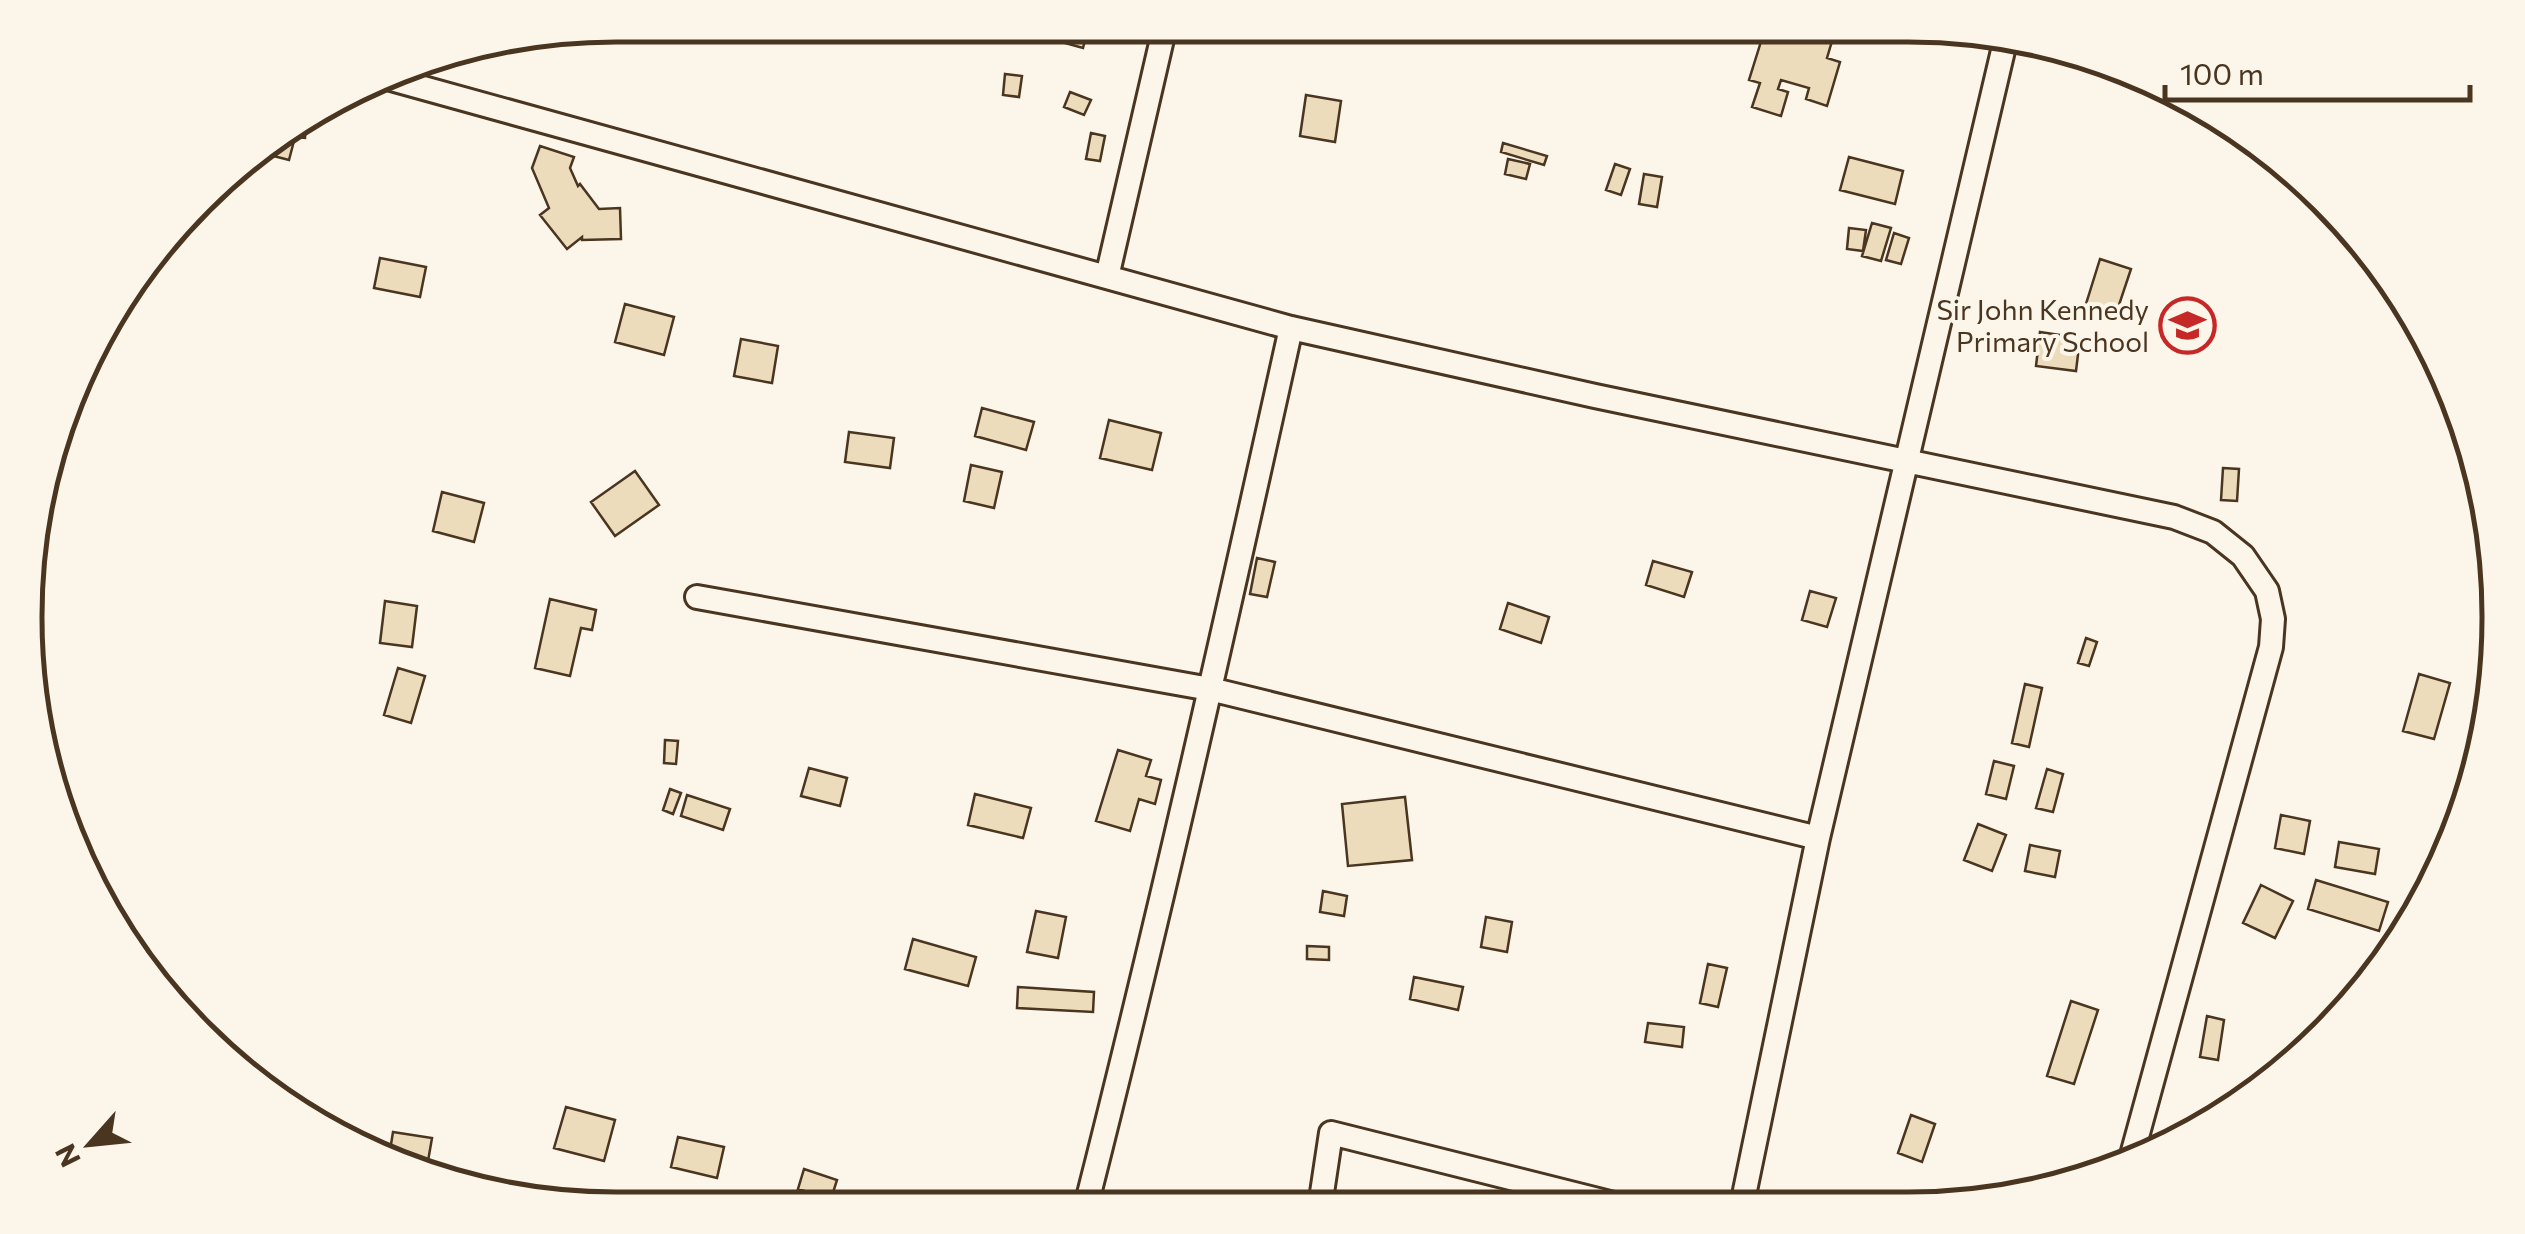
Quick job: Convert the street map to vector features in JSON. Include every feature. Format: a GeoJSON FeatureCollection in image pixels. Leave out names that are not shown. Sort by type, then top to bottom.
{"type":"FeatureCollection","features":[{"type":"Feature","properties":{"kind":"street"},"geometry":{"type":"LineString","coordinates":[[1107,277],[1161,42]]}},
{"type":"Feature","properties":{"kind":"street"},"geometry":{"type":"LineString","coordinates":[[1745,1192],[1818,838],[2003,51]]}},
{"type":"Feature","properties":{"kind":"street"},"geometry":{"type":"LineString","coordinates":[[405,83],[1292,328],[1595,396],[2174,517],[2213,532],[2243,556],[2266,591],[2273,619],[2271,647],[2135,1145]]}},
{"type":"Feature","properties":{"kind":"street"},"geometry":{"type":"LineString","coordinates":[[1090,1192],[1292,328]]}},
{"type":"Feature","properties":{"kind":"street"},"geometry":{"type":"LineString","coordinates":[[698,597],[1210,689],[1818,838]]}},
{"type":"Feature","properties":{"kind":"street"},"geometry":{"type":"LineString","coordinates":[[1322,1192],[1332,1133],[1566,1192]]}},
{"type":"Feature","properties":{"kind":"building"},"geometry":{"type":"Polygon","coordinates":[[[1061,42],[1085,42],[1083,48],[1061,42]]]}},
{"type":"Feature","properties":{"kind":"building"},"geometry":{"type":"Polygon","coordinates":[[[1761,42],[1832,42],[1827,58],[1840,62],[1827,106],[1806,99],[1809,88],[1781,80],[1778,89],[1788,92],[1781,116],[1752,107],[1760,83],[1749,80],[1761,42]]]}},
{"type":"Feature","properties":{"kind":"building"},"geometry":{"type":"Polygon","coordinates":[[[1005,74],[1022,76],[1019,97],[1003,95],[1005,74]]]}},
{"type":"Feature","properties":{"kind":"building"},"geometry":{"type":"Polygon","coordinates":[[[1070,92],[1091,100],[1084,115],[1064,107],[1070,92]]]}},
{"type":"Feature","properties":{"kind":"building"},"geometry":{"type":"Polygon","coordinates":[[[1306,95],[1341,101],[1335,142],[1300,136],[1306,95]]]}},
{"type":"Feature","properties":{"kind":"building"},"geometry":{"type":"Polygon","coordinates":[[[1091,133],[1105,136],[1100,161],[1086,159],[1091,133]]]}},
{"type":"Feature","properties":{"kind":"building"},"geometry":{"type":"Polygon","coordinates":[[[294,142],[289,160],[274,156],[294,142]]]}},
{"type":"Feature","properties":{"kind":"building"},"geometry":{"type":"Polygon","coordinates":[[[1503,143],[1547,156],[1544,165],[1501,152],[1503,143]]]}},
{"type":"Feature","properties":{"kind":"building"},"geometry":{"type":"Polygon","coordinates":[[[540,146],[574,157],[570,168],[578,186],[599,209],[620,208],[621,239],[582,237],[567,249],[540,215],[549,208],[532,168],[540,146]]]}},
{"type":"Feature","properties":{"kind":"building"},"geometry":{"type":"Polygon","coordinates":[[[1849,157],[1903,171],[1895,204],[1840,190],[1849,157]]]}},
{"type":"Feature","properties":{"kind":"building"},"geometry":{"type":"Polygon","coordinates":[[[1508,159],[1530,164],[1526,179],[1505,174],[1508,159]]]}},
{"type":"Feature","properties":{"kind":"building"},"geometry":{"type":"Polygon","coordinates":[[[1615,164],[1630,169],[1621,195],[1606,190],[1615,164]]]}},
{"type":"Feature","properties":{"kind":"building"},"geometry":{"type":"Polygon","coordinates":[[[1644,174],[1662,177],[1657,207],[1639,204],[1644,174]]]}},
{"type":"Feature","properties":{"kind":"building"},"geometry":{"type":"Polygon","coordinates":[[[1872,223],[1891,228],[1881,261],[1862,256],[1872,223]]]}},
{"type":"Feature","properties":{"kind":"building"},"geometry":{"type":"Polygon","coordinates":[[[1849,228],[1866,230],[1863,251],[1847,249],[1849,228]]]}},
{"type":"Feature","properties":{"kind":"building"},"geometry":{"type":"Polygon","coordinates":[[[1894,233],[1909,238],[1901,264],[1886,260],[1894,233]]]}},
{"type":"Feature","properties":{"kind":"building"},"geometry":{"type":"Polygon","coordinates":[[[380,258],[426,267],[420,297],[374,288],[380,258]]]}},
{"type":"Feature","properties":{"kind":"building"},"geometry":{"type":"Polygon","coordinates":[[[2100,259],[2131,269],[2116,314],[2086,304],[2100,259]]]}},
{"type":"Feature","properties":{"kind":"building"},"geometry":{"type":"Polygon","coordinates":[[[625,304],[674,317],[664,355],[615,342],[625,304]]]}},
{"type":"Feature","properties":{"kind":"building"},"geometry":{"type":"Polygon","coordinates":[[[2040,332],[2080,338],[2076,371],[2036,366],[2040,332]]]}},
{"type":"Feature","properties":{"kind":"building"},"geometry":{"type":"Polygon","coordinates":[[[741,339],[778,346],[772,383],[734,376],[741,339]]]}},
{"type":"Feature","properties":{"kind":"building"},"geometry":{"type":"Polygon","coordinates":[[[982,408],[1034,422],[1026,450],[975,436],[982,408]]]}},
{"type":"Feature","properties":{"kind":"building"},"geometry":{"type":"Polygon","coordinates":[[[1109,420],[1161,433],[1152,470],[1100,458],[1109,420]]]}},
{"type":"Feature","properties":{"kind":"building"},"geometry":{"type":"Polygon","coordinates":[[[849,432],[894,438],[890,468],[845,462],[849,432]]]}},
{"type":"Feature","properties":{"kind":"building"},"geometry":{"type":"Polygon","coordinates":[[[971,465],[1002,472],[994,508],[964,501],[971,465]]]}},
{"type":"Feature","properties":{"kind":"building"},"geometry":{"type":"Polygon","coordinates":[[[2223,468],[2239,469],[2237,501],[2221,500],[2223,468]]]}},
{"type":"Feature","properties":{"kind":"building"},"geometry":{"type":"Polygon","coordinates":[[[635,471],[659,505],[615,536],[591,502],[635,471]]]}},
{"type":"Feature","properties":{"kind":"building"},"geometry":{"type":"Polygon","coordinates":[[[442,492],[484,503],[474,542],[433,531],[442,492]]]}},
{"type":"Feature","properties":{"kind":"building"},"geometry":{"type":"Polygon","coordinates":[[[1257,558],[1275,562],[1267,597],[1250,594],[1257,558]]]}},
{"type":"Feature","properties":{"kind":"building"},"geometry":{"type":"Polygon","coordinates":[[[1653,561],[1692,572],[1684,597],[1646,585],[1653,561]]]}},
{"type":"Feature","properties":{"kind":"building"},"geometry":{"type":"Polygon","coordinates":[[[1810,591],[1836,598],[1827,627],[1802,620],[1810,591]]]}},
{"type":"Feature","properties":{"kind":"building"},"geometry":{"type":"Polygon","coordinates":[[[550,599],[596,610],[592,630],[581,628],[570,676],[535,668],[550,599]]]}},
{"type":"Feature","properties":{"kind":"building"},"geometry":{"type":"Polygon","coordinates":[[[385,601],[417,606],[412,647],[380,643],[385,601]]]}},
{"type":"Feature","properties":{"kind":"building"},"geometry":{"type":"Polygon","coordinates":[[[1508,603],[1549,617],[1541,643],[1500,629],[1508,603]]]}},
{"type":"Feature","properties":{"kind":"building"},"geometry":{"type":"Polygon","coordinates":[[[2086,638],[2097,642],[2089,666],[2078,663],[2086,638]]]}},
{"type":"Feature","properties":{"kind":"building"},"geometry":{"type":"Polygon","coordinates":[[[398,668],[425,676],[411,723],[384,715],[398,668]]]}},
{"type":"Feature","properties":{"kind":"building"},"geometry":{"type":"Polygon","coordinates":[[[2419,674],[2450,683],[2434,739],[2403,731],[2419,674]]]}},
{"type":"Feature","properties":{"kind":"building"},"geometry":{"type":"Polygon","coordinates":[[[2025,684],[2042,688],[2029,747],[2012,743],[2025,684]]]}},
{"type":"Feature","properties":{"kind":"building"},"geometry":{"type":"Polygon","coordinates":[[[665,740],[678,741],[676,764],[664,763],[665,740]]]}},
{"type":"Feature","properties":{"kind":"building"},"geometry":{"type":"Polygon","coordinates":[[[1118,750],[1151,760],[1146,776],[1161,780],[1155,804],[1139,799],[1130,831],[1096,821],[1118,750]]]}},
{"type":"Feature","properties":{"kind":"building"},"geometry":{"type":"Polygon","coordinates":[[[1994,761],[2014,766],[2006,799],[1986,794],[1994,761]]]}},
{"type":"Feature","properties":{"kind":"building"},"geometry":{"type":"Polygon","coordinates":[[[809,768],[847,778],[840,806],[801,796],[809,768]]]}},
{"type":"Feature","properties":{"kind":"building"},"geometry":{"type":"Polygon","coordinates":[[[2047,769],[2063,774],[2053,812],[2036,808],[2047,769]]]}},
{"type":"Feature","properties":{"kind":"building"},"geometry":{"type":"Polygon","coordinates":[[[670,789],[681,793],[673,814],[663,810],[670,789]]]}},
{"type":"Feature","properties":{"kind":"building"},"geometry":{"type":"Polygon","coordinates":[[[975,794],[1031,808],[1023,838],[968,825],[975,794]]]}},
{"type":"Feature","properties":{"kind":"building"},"geometry":{"type":"Polygon","coordinates":[[[687,795],[730,809],[723,830],[681,816],[687,795]]]}},
{"type":"Feature","properties":{"kind":"building"},"geometry":{"type":"Polygon","coordinates":[[[1405,797],[1412,860],[1348,866],[1342,804],[1405,797]]]}},
{"type":"Feature","properties":{"kind":"building"},"geometry":{"type":"Polygon","coordinates":[[[2281,815],[2310,821],[2304,854],[2275,848],[2281,815]]]}},
{"type":"Feature","properties":{"kind":"building"},"geometry":{"type":"Polygon","coordinates":[[[1978,824],[2006,835],[1992,871],[1964,860],[1978,824]]]}},
{"type":"Feature","properties":{"kind":"building"},"geometry":{"type":"Polygon","coordinates":[[[2339,842],[2379,849],[2375,874],[2335,867],[2339,842]]]}},
{"type":"Feature","properties":{"kind":"building"},"geometry":{"type":"Polygon","coordinates":[[[2030,845],[2060,851],[2055,877],[2025,871],[2030,845]]]}},
{"type":"Feature","properties":{"kind":"building"},"geometry":{"type":"Polygon","coordinates":[[[2316,880],[2388,902],[2379,931],[2308,909],[2316,880]]]}},
{"type":"Feature","properties":{"kind":"building"},"geometry":{"type":"Polygon","coordinates":[[[2261,885],[2293,901],[2275,938],[2243,923],[2261,885]]]}},
{"type":"Feature","properties":{"kind":"building"},"geometry":{"type":"Polygon","coordinates":[[[1323,891],[1347,896],[1344,916],[1320,912],[1323,891]]]}},
{"type":"Feature","properties":{"kind":"building"},"geometry":{"type":"Polygon","coordinates":[[[1036,911],[1066,917],[1058,958],[1027,952],[1036,911]]]}},
{"type":"Feature","properties":{"kind":"building"},"geometry":{"type":"Polygon","coordinates":[[[1486,917],[1512,922],[1507,952],[1481,947],[1486,917]]]}},
{"type":"Feature","properties":{"kind":"building"},"geometry":{"type":"Polygon","coordinates":[[[913,939],[976,957],[968,986],[905,969],[913,939]]]}},
{"type":"Feature","properties":{"kind":"building"},"geometry":{"type":"Polygon","coordinates":[[[1307,946],[1329,947],[1329,960],[1307,959],[1307,946]]]}},
{"type":"Feature","properties":{"kind":"building"},"geometry":{"type":"Polygon","coordinates":[[[1708,964],[1727,968],[1718,1007],[1700,1003],[1708,964]]]}},
{"type":"Feature","properties":{"kind":"building"},"geometry":{"type":"Polygon","coordinates":[[[1414,977],[1463,987],[1458,1010],[1410,999],[1414,977]]]}},
{"type":"Feature","properties":{"kind":"building"},"geometry":{"type":"Polygon","coordinates":[[[1018,987],[1094,992],[1093,1012],[1017,1008],[1018,987]]]}},
{"type":"Feature","properties":{"kind":"building"},"geometry":{"type":"Polygon","coordinates":[[[2071,1001],[2098,1010],[2074,1084],[2047,1076],[2071,1001]]]}},
{"type":"Feature","properties":{"kind":"building"},"geometry":{"type":"Polygon","coordinates":[[[2207,1016],[2224,1020],[2218,1060],[2200,1057],[2207,1016]]]}},
{"type":"Feature","properties":{"kind":"building"},"geometry":{"type":"Polygon","coordinates":[[[1648,1023],[1684,1027],[1682,1047],[1645,1042],[1648,1023]]]}},
{"type":"Feature","properties":{"kind":"building"},"geometry":{"type":"Polygon","coordinates":[[[566,1107],[615,1120],[604,1161],[554,1148],[566,1107]]]}},
{"type":"Feature","properties":{"kind":"building"},"geometry":{"type":"Polygon","coordinates":[[[1911,1115],[1935,1124],[1922,1162],[1898,1153],[1911,1115]]]}},
{"type":"Feature","properties":{"kind":"building"},"geometry":{"type":"Polygon","coordinates":[[[393,1132],[432,1138],[428,1160],[391,1145],[393,1132]]]}},
{"type":"Feature","properties":{"kind":"building"},"geometry":{"type":"Polygon","coordinates":[[[678,1137],[724,1147],[717,1178],[671,1167],[678,1137]]]}},
{"type":"Feature","properties":{"kind":"building"},"geometry":{"type":"Polygon","coordinates":[[[804,1169],[837,1180],[833,1192],[798,1189],[804,1169]]]}},
{"type":"Feature","properties":{"kind":"place","name":"Sir John Kennedy Primary School"},"geometry":{"type":"Point","coordinates":[2188,326]}}]}
